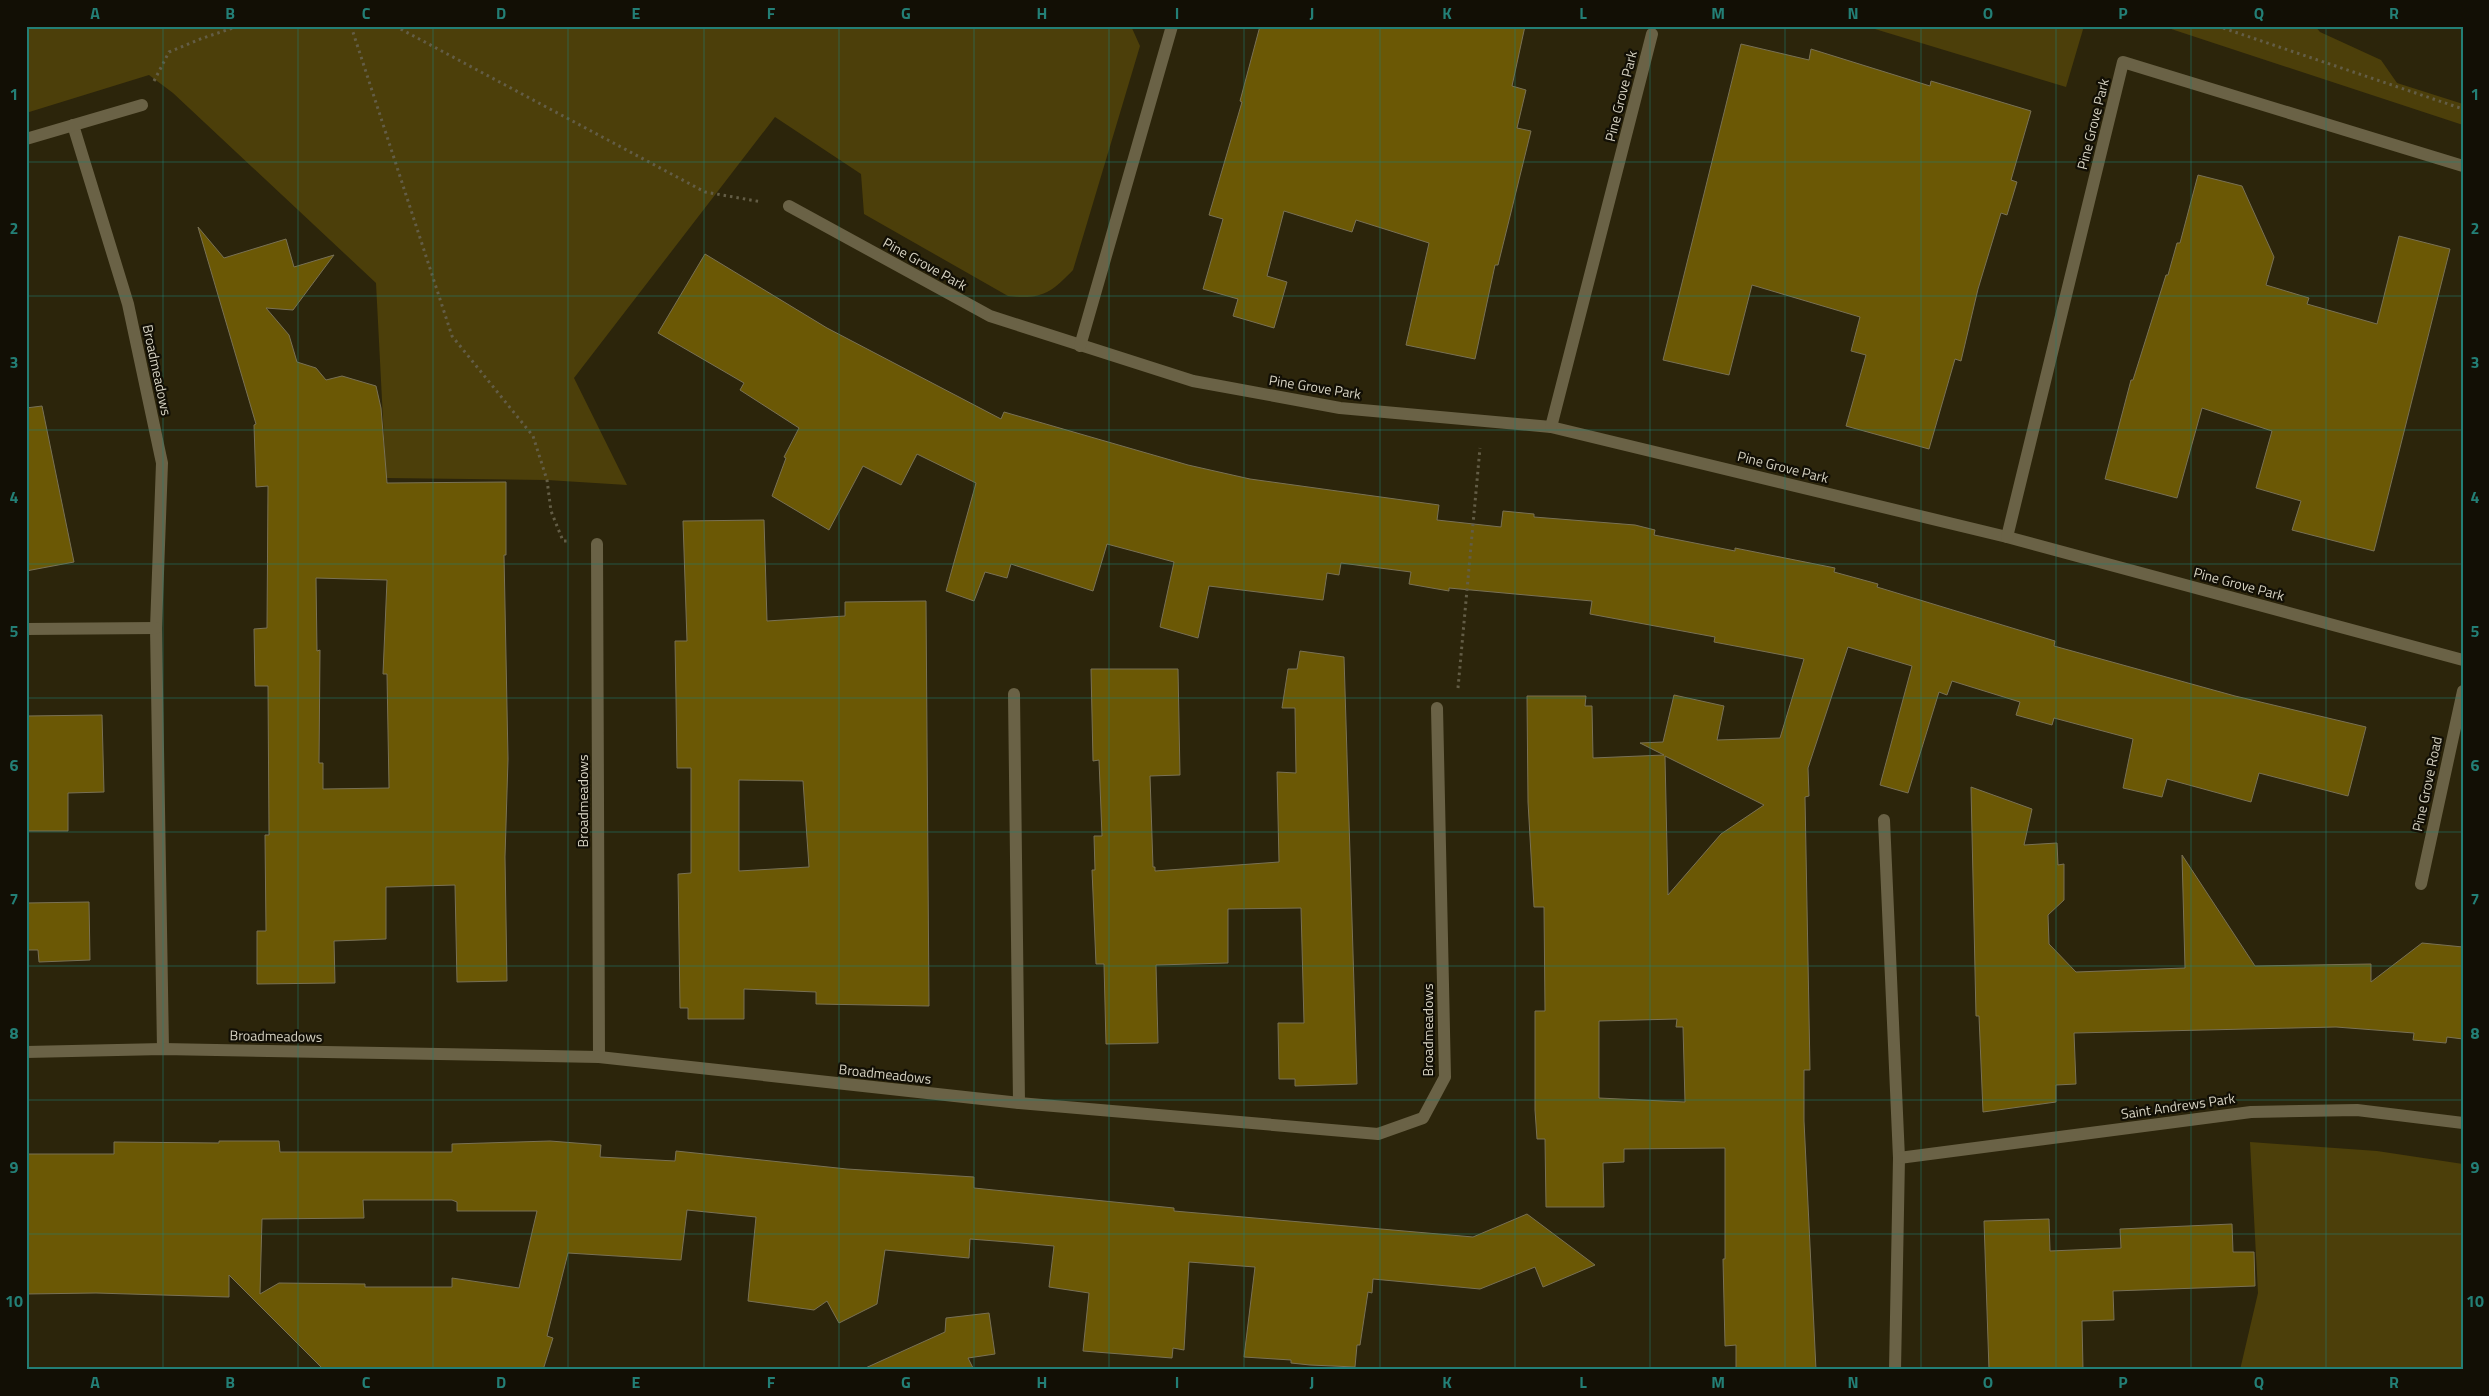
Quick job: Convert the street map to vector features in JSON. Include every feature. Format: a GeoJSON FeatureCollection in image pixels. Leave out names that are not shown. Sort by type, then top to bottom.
{"type":"FeatureCollection","features":[{"type":"Feature","properties":{"kind":"street"},"geometry":{"type":"LineString","coordinates":[[1080,346],[1172,26]]}},
{"type":"Feature","properties":{"kind":"street","name":"Pine Grove Park"},"geometry":{"type":"LineString","coordinates":[[1551,426],[1652,34]]}},
{"type":"Feature","properties":{"kind":"street","name":"Pine Grove Park"},"geometry":{"type":"LineString","coordinates":[[2007,537],[2123,62],[2463,166]]}},
{"type":"Feature","properties":{"kind":"street"},"geometry":{"type":"LineString","coordinates":[[26,139],[142,105]]}},
{"type":"Feature","properties":{"kind":"street","name":"Broadmeadows"},"geometry":{"type":"LineString","coordinates":[[74,125],[128,304],[162,464],[156,628],[163,1049]]}},
{"type":"Feature","properties":{"kind":"street","name":"Pine Grove Park"},"geometry":{"type":"LineString","coordinates":[[789,206],[990,316],[1193,382],[1340,408],[1551,426],[2007,537],[2463,660]]}},
{"type":"Feature","properties":{"kind":"street","name":"Broadmeadows"},"geometry":{"type":"LineString","coordinates":[[597,544],[599,1057]]}},
{"type":"Feature","properties":{"kind":"street"},"geometry":{"type":"LineString","coordinates":[[26,629],[156,628]]}},
{"type":"Feature","properties":{"kind":"street","name":"Pine Grove Road"},"geometry":{"type":"LineString","coordinates":[[2421,884],[2463,690]]}},
{"type":"Feature","properties":{"kind":"street"},"geometry":{"type":"LineString","coordinates":[[1014,694],[1019,1103]]}},
{"type":"Feature","properties":{"kind":"street","name":"Broadmeadows"},"geometry":{"type":"LineString","coordinates":[[26,1052],[163,1049],[599,1057],[1019,1103],[1378,1134],[1423,1118],[1445,1078],[1436,708]]}},
{"type":"Feature","properties":{"kind":"street"},"geometry":{"type":"LineString","coordinates":[[1884,820],[1899,1158],[1895,1370]]}},
{"type":"Feature","properties":{"kind":"street","name":"Saint Andrews Park"},"geometry":{"type":"LineString","coordinates":[[1899,1158],[2251,1112],[2358,1110],[2463,1123]]}},
{"type":"Feature","properties":{"kind":"path"},"geometry":{"type":"LineString","coordinates":[[142,105],[169,52],[239,26]]}},
{"type":"Feature","properties":{"kind":"path"},"geometry":{"type":"LineString","coordinates":[[351,26],[452,336],[533,436],[547,480],[551,512],[563,541],[597,544]]}},
{"type":"Feature","properties":{"kind":"path"},"geometry":{"type":"LineString","coordinates":[[395,26],[705,192],[789,206]]}},
{"type":"Feature","properties":{"kind":"path"},"geometry":{"type":"LineString","coordinates":[[2217,26],[2463,109]]}},
{"type":"Feature","properties":{"kind":"path"},"geometry":{"type":"LineString","coordinates":[[1436,708],[1457,692],[1483,420]]}},
{"type":"Feature","properties":{"kind":"shaded area"},"geometry":{"type":"Polygon","coordinates":[[[26,26],[1131,26],[1140,46],[1073,270],[1058,284],[1037,296],[1008,296],[864,214],[861,174],[775,117],[574,378],[627,485],[547,480],[386,478],[376,283],[173,93],[149,75],[26,113],[26,26]]]}},
{"type":"Feature","properties":{"kind":"shaded area"},"geometry":{"type":"Polygon","coordinates":[[[1865,26],[2084,26],[2066,87],[1865,26]]]}},
{"type":"Feature","properties":{"kind":"shaded area"},"geometry":{"type":"Polygon","coordinates":[[[2162,26],[2315,26],[2320,32],[2381,60],[2397,83],[2463,104],[2463,125],[2162,26]]]}},
{"type":"Feature","properties":{"kind":"shaded area"},"geometry":{"type":"Polygon","coordinates":[[[2250,1142],[2377,1151],[2463,1164],[2463,1370],[2240,1370],[2258,1293],[2250,1142]]]}},
{"type":"Feature","properties":{"kind":"building"},"geometry":{"type":"Polygon","coordinates":[[[1260,26],[1525,26],[1512,86],[1526,90],[1517,128],[1531,131],[1498,265],[1495,265],[1475,359],[1406,345],[1429,243],[1356,220],[1352,232],[1284,211],[1267,276],[1287,282],[1274,328],[1233,316],[1238,299],[1203,289],[1223,219],[1209,215],[1242,102],[1240,101],[1260,26]]]}},
{"type":"Feature","properties":{"kind":"building"},"geometry":{"type":"Polygon","coordinates":[[[1741,44],[1809,60],[1811,49],[1930,86],[1931,81],[2031,111],[2011,180],[2017,182],[2007,215],[2001,213],[1978,289],[1961,361],[1955,359],[1929,449],[1846,426],[1866,355],[1851,351],[1860,317],[1752,285],[1729,375],[1663,360],[1741,44]]]}},
{"type":"Feature","properties":{"kind":"building"},"geometry":{"type":"Polygon","coordinates":[[[2198,175],[2242,186],[2274,257],[2266,285],[2309,298],[2307,304],[2377,324],[2399,236],[2450,249],[2374,551],[2292,530],[2301,501],[2256,488],[2272,431],[2202,408],[2177,498],[2105,479],[2131,380],[2133,380],[2177,243],[2180,243],[2198,175]]]}},
{"type":"Feature","properties":{"kind":"building"},"geometry":{"type":"Polygon","coordinates":[[[198,227],[224,258],[286,239],[294,267],[334,255],[293,310],[266,308],[289,335],[297,362],[316,368],[326,380],[342,376],[376,386],[381,408],[387,483],[506,482],[506,555],[504,555],[508,759],[505,857],[507,981],[457,982],[455,885],[386,887],[386,939],[334,941],[335,983],[257,984],[257,931],[266,931],[265,835],[269,835],[268,686],[255,686],[254,629],[267,628],[268,486],[256,487],[254,425],[256,424],[198,227]],[[316,578],[317,651],[320,650],[319,763],[323,763],[323,789],[389,788],[387,674],[383,674],[387,580],[316,578]]]}},
{"type":"Feature","properties":{"kind":"building"},"geometry":{"type":"Polygon","coordinates":[[[705,254],[827,328],[1001,419],[1004,412],[1188,465],[1250,479],[1439,505],[1437,520],[1501,527],[1503,511],[1534,514],[1534,517],[1635,525],[1655,530],[1654,535],[1735,551],[1735,548],[1835,568],[1834,572],[1878,584],[1877,587],[2055,641],[2054,646],[2235,696],[2366,727],[2348,796],[2259,773],[2251,802],[2167,779],[2162,797],[2123,788],[2133,739],[2054,718],[2052,725],[2016,715],[2020,702],[1952,681],[1947,695],[1939,692],[1908,793],[1880,785],[1912,666],[1848,647],[1808,768],[1809,796],[1805,797],[1810,1070],[1804,1070],[1804,1121],[1816,1370],[1736,1370],[1736,1345],[1725,1346],[1723,1259],[1725,1259],[1725,1148],[1624,1149],[1624,1162],[1603,1163],[1604,1207],[1546,1207],[1545,1139],[1537,1139],[1535,1110],[1535,1011],[1545,1011],[1544,907],[1534,907],[1528,802],[1527,696],[1586,696],[1585,706],[1592,706],[1593,758],[1664,755],[1640,743],[1663,742],[1674,695],[1724,706],[1717,740],[1780,738],[1804,659],[1714,642],[1715,637],[1590,614],[1592,601],[1449,588],[1449,591],[1409,584],[1411,572],[1341,563],[1339,575],[1327,573],[1323,600],[1209,586],[1198,638],[1160,627],[1174,562],[1107,544],[1093,591],[1011,564],[1007,578],[985,572],[974,601],[946,591],[976,483],[917,454],[901,485],[863,466],[829,530],[772,496],[786,458],[784,457],[799,428],[740,390],[744,383],[658,333],[705,254]],[[1665,756],[1668,895],[1721,834],[1764,805],[1665,756]],[[1677,1019],[1599,1021],[1599,1098],[1685,1102],[1683,1027],[1676,1027],[1677,1019]]]}},
{"type":"Feature","properties":{"kind":"building"},"geometry":{"type":"Polygon","coordinates":[[[42,406],[74,562],[26,571],[26,408],[42,406]]]}},
{"type":"Feature","properties":{"kind":"building"},"geometry":{"type":"Polygon","coordinates":[[[764,520],[767,621],[845,616],[845,602],[926,601],[929,1006],[816,1004],[816,992],[744,989],[744,1019],[688,1019],[688,1008],[680,1008],[678,874],[691,873],[691,768],[677,768],[675,641],[687,641],[683,521],[764,520]],[[739,780],[739,871],[809,867],[803,781],[739,780]]]}},
{"type":"Feature","properties":{"kind":"building"},"geometry":{"type":"Polygon","coordinates":[[[1300,651],[1344,657],[1357,1084],[1295,1086],[1295,1079],[1279,1079],[1278,1023],[1304,1023],[1301,908],[1228,909],[1228,963],[1156,965],[1158,1043],[1106,1044],[1104,964],[1096,964],[1092,870],[1095,870],[1094,836],[1102,836],[1099,760],[1093,761],[1091,669],[1178,669],[1180,775],[1150,776],[1153,867],[1155,867],[1155,871],[1279,862],[1277,772],[1296,773],[1295,708],[1282,708],[1288,669],[1297,669],[1300,651]]]}},
{"type":"Feature","properties":{"kind":"building"},"geometry":{"type":"Polygon","coordinates":[[[102,715],[104,792],[68,793],[68,831],[26,831],[26,716],[102,715]]]}},
{"type":"Feature","properties":{"kind":"building"},"geometry":{"type":"Polygon","coordinates":[[[1971,787],[2032,809],[2024,845],[2057,843],[2058,865],[2064,864],[2064,900],[2048,915],[2049,944],[2076,972],[2185,968],[2182,855],[2255,966],[2371,964],[2371,982],[2422,943],[2463,947],[2463,1039],[2447,1037],[2446,1043],[2413,1040],[2414,1033],[2336,1027],[2074,1033],[2076,1084],[2056,1085],[2056,1102],[1983,1112],[1979,1016],[1976,1016],[1971,787]]]}},
{"type":"Feature","properties":{"kind":"building"},"geometry":{"type":"Polygon","coordinates":[[[89,902],[90,960],[39,962],[38,950],[26,950],[26,903],[89,902]]]}},
{"type":"Feature","properties":{"kind":"building"},"geometry":{"type":"Polygon","coordinates":[[[219,1141],[279,1141],[280,1152],[452,1152],[452,1144],[550,1141],[601,1145],[600,1157],[675,1161],[676,1151],[847,1169],[974,1177],[974,1188],[1174,1208],[1174,1211],[1473,1237],[1527,1214],[1595,1265],[1543,1287],[1535,1267],[1480,1289],[1373,1279],[1372,1293],[1368,1292],[1360,1345],[1357,1345],[1355,1367],[1310,1365],[1291,1363],[1291,1360],[1244,1357],[1255,1267],[1189,1262],[1184,1350],[1173,1348],[1172,1358],[1083,1351],[1089,1293],[1049,1287],[1054,1246],[1021,1243],[970,1239],[969,1258],[885,1250],[877,1304],[839,1323],[827,1301],[814,1310],[748,1301],[756,1217],[687,1210],[681,1260],[568,1253],[547,1336],[553,1338],[543,1370],[324,1370],[229,1275],[229,1297],[96,1293],[26,1294],[26,1154],[114,1154],[114,1142],[219,1143],[219,1141]],[[363,1200],[364,1218],[262,1219],[260,1294],[279,1283],[365,1284],[365,1287],[452,1287],[452,1278],[519,1288],[537,1211],[457,1211],[457,1202],[452,1200],[363,1200]]]}},
{"type":"Feature","properties":{"kind":"building"},"geometry":{"type":"Polygon","coordinates":[[[2049,1219],[2050,1251],[2121,1248],[2120,1229],[2232,1224],[2233,1252],[2254,1252],[2255,1286],[2113,1291],[2114,1320],[2082,1321],[2083,1370],[1989,1370],[1984,1221],[2049,1219]]]}},
{"type":"Feature","properties":{"kind":"building"},"geometry":{"type":"Polygon","coordinates":[[[989,1313],[995,1354],[968,1358],[974,1370],[861,1370],[945,1332],[946,1318],[989,1313]]]}}]}
